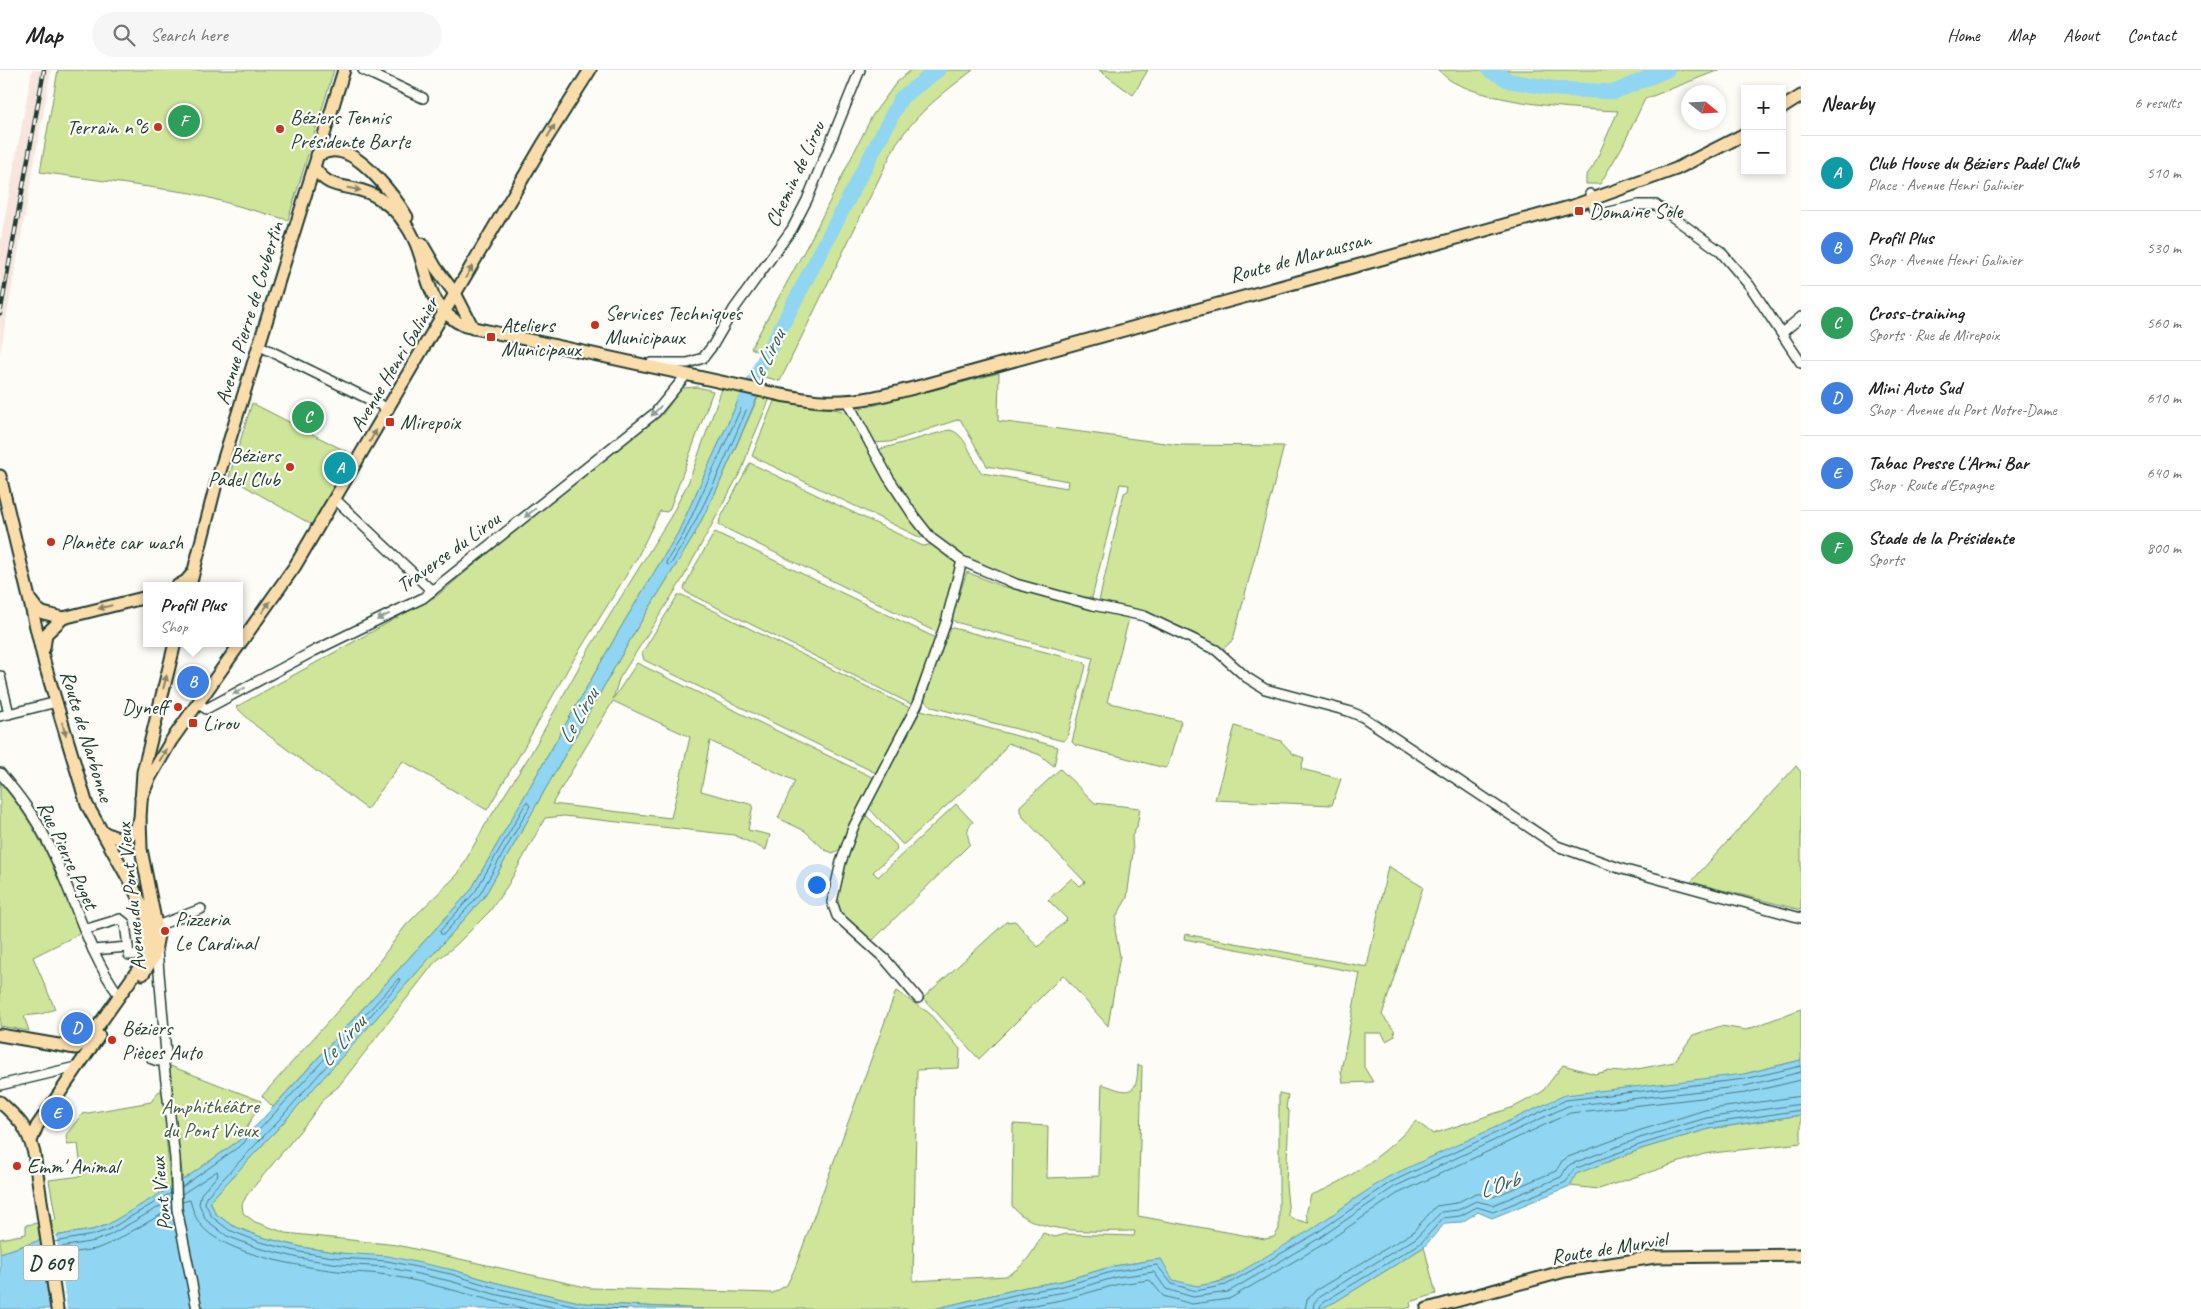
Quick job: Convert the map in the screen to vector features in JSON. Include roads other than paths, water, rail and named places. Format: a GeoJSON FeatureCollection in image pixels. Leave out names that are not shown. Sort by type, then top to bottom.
{"type":"FeatureCollection","features":[{"type":"Feature","properties":{"kind":"main road","name":"Avenue Pierre de Coubertin"},"geometry":{"type":"LineString","coordinates":[[191,582],[216,484],[344,70]]}},
{"type":"Feature","properties":{"kind":"main road","name":"Avenue Henri Galinier"},"geometry":{"type":"LineString","coordinates":[[243,644],[295,566],[336,499],[543,144],[590,70]]}},
{"type":"Feature","properties":{"kind":"main road"},"geometry":{"type":"LineString","coordinates":[[1786,105],[1801,96]]}},
{"type":"Feature","properties":{"kind":"main road","name":"Route de Maraussan"},"geometry":{"type":"LineString","coordinates":[[1591,197],[1689,156],[1741,130]]}},
{"type":"Feature","properties":{"kind":"main road","name":"Route de Maraussan"},"geometry":{"type":"LineString","coordinates":[[445,314],[456,322],[473,328],[638,364],[822,401],[852,400],[1041,350],[1591,197],[1676,169],[1741,136]]}},
{"type":"Feature","properties":{"kind":"main road"},"geometry":{"type":"LineString","coordinates":[[318,155],[337,151],[348,155],[378,179],[395,198],[436,268],[456,294],[473,328]]}},
{"type":"Feature","properties":{"kind":"main road"},"geometry":{"type":"LineString","coordinates":[[314,167],[322,179],[342,187],[365,191],[378,198],[403,219],[421,252],[430,292],[445,314]]}},
{"type":"Feature","properties":{"kind":"main road","name":"Route de Narbonne"},"geometry":{"type":"LineString","coordinates":[[0,476],[45,665],[86,805],[133,887],[146,914],[150,937],[146,954]]}},
{"type":"Feature","properties":{"kind":"main road"},"geometry":{"type":"LineString","coordinates":[[184,582],[195,568]]}},
{"type":"Feature","properties":{"kind":"main road","name":"Route de Narbonne"},"geometry":{"type":"LineString","coordinates":[[28,595],[37,609],[43,613],[63,618]]}},
{"type":"Feature","properties":{"kind":"main road"},"geometry":{"type":"LineString","coordinates":[[63,618],[143,597]]}},
{"type":"Feature","properties":{"kind":"main road","name":"Route de Narbonne"},"geometry":{"type":"LineString","coordinates":[[45,665],[46,634],[63,618]]}},
{"type":"Feature","properties":{"kind":"main road"},"geometry":{"type":"LineString","coordinates":[[141,798],[143,772],[174,647]]}},
{"type":"Feature","properties":{"kind":"main road","name":"Avenue Henri Galinier"},"geometry":{"type":"LineString","coordinates":[[141,798],[149,779],[171,742],[202,706],[241,647]]}},
{"type":"Feature","properties":{"kind":"main road","name":"Avenue du Pont Vieux"},"geometry":{"type":"LineString","coordinates":[[141,798],[142,849],[146,880],[157,926],[157,946]]}},
{"type":"Feature","properties":{"kind":"main road"},"geometry":{"type":"LineString","coordinates":[[99,829],[117,838],[129,836],[135,831],[140,818]]}},
{"type":"Feature","properties":{"kind":"main road"},"geometry":{"type":"LineString","coordinates":[[31,1141],[36,1126],[142,976],[154,957],[157,946]]}},
{"type":"Feature","properties":{"kind":"main road"},"geometry":{"type":"LineString","coordinates":[[70,1047],[80,1045],[91,1036],[146,954]]}},
{"type":"Feature","properties":{"kind":"main road"},"geometry":{"type":"LineString","coordinates":[[0,1035],[90,1049]]}},
{"type":"Feature","properties":{"kind":"main road"},"geometry":{"type":"LineString","coordinates":[[3,1105],[22,1122],[31,1141]]}},
{"type":"Feature","properties":{"kind":"main road","name":"D 609"},"geometry":{"type":"LineString","coordinates":[[31,1141],[57,1309]]}},
{"type":"Feature","properties":{"kind":"main road","name":"Route de Murviel"},"geometry":{"type":"LineString","coordinates":[[1427,1309],[1565,1271],[1655,1257],[1801,1255]]}},
{"type":"Feature","properties":{"kind":"street"},"geometry":{"type":"LineString","coordinates":[[364,70],[423,98]]}},
{"type":"Feature","properties":{"kind":"street","name":"Chemin de Lirou"},"geometry":{"type":"LineString","coordinates":[[638,364],[688,362],[703,358],[734,309],[792,229],[807,200],[860,70]]}},
{"type":"Feature","properties":{"kind":"street"},"geometry":{"type":"LineString","coordinates":[[1591,197],[1596,214],[1640,205],[1656,206],[1720,251],[1750,286],[1783,332],[1801,362]]}},
{"type":"Feature","properties":{"kind":"street"},"geometry":{"type":"LineString","coordinates":[[1783,332],[1801,318]]}},
{"type":"Feature","properties":{"kind":"street"},"geometry":{"type":"LineString","coordinates":[[258,345],[388,409]]}},
{"type":"Feature","properties":{"kind":"street","name":"Traverse du Lirou"},"geometry":{"type":"LineString","coordinates":[[202,706],[423,598],[655,413],[687,374]]}},
{"type":"Feature","properties":{"kind":"street"},"geometry":{"type":"LineString","coordinates":[[852,400],[888,477],[931,538],[962,561],[1016,584],[1093,605],[1144,616],[1216,650],[1246,677],[1265,689],[1363,717],[1557,846],[1622,869],[1801,918]]}},
{"type":"Feature","properties":{"kind":"street"},"geometry":{"type":"LineString","coordinates":[[336,499],[432,591]]}},
{"type":"Feature","properties":{"kind":"street"},"geometry":{"type":"LineString","coordinates":[[918,998],[885,960],[837,916],[832,902],[840,862],[853,828],[917,706],[946,622],[962,561]]}},
{"type":"Feature","properties":{"kind":"street"},"geometry":{"type":"LineString","coordinates":[[0,676],[5,715],[57,702]]}},
{"type":"Feature","properties":{"kind":"street","name":"Rue Pierre Puget"},"geometry":{"type":"LineString","coordinates":[[0,774],[20,796],[46,840],[104,975],[119,996]]}},
{"type":"Feature","properties":{"kind":"street"},"geometry":{"type":"LineString","coordinates":[[157,926],[201,909]]}},
{"type":"Feature","properties":{"kind":"street","name":"Rue Pierre Puget"},"geometry":{"type":"LineString","coordinates":[[84,930],[120,919],[125,923],[128,947]]}},
{"type":"Feature","properties":{"kind":"street","name":"Avenue du Pont Vieux"},"geometry":{"type":"LineString","coordinates":[[157,946],[166,1053],[164,1058],[165,1075]]}},
{"type":"Feature","properties":{"kind":"street"},"geometry":{"type":"LineString","coordinates":[[93,950],[128,947],[129,955],[146,954]]}},
{"type":"Feature","properties":{"kind":"street","name":"Avenue du Pont Vieux"},"geometry":{"type":"LineString","coordinates":[[142,976],[147,974],[153,977],[160,991]]}},
{"type":"Feature","properties":{"kind":"street"},"geometry":{"type":"LineString","coordinates":[[152,1059],[158,1061],[164,1058]]}},
{"type":"Feature","properties":{"kind":"street"},"geometry":{"type":"LineString","coordinates":[[0,1085],[76,1067]]}},
{"type":"Feature","properties":{"kind":"street","name":"Pont Vieux"},"geometry":{"type":"LineString","coordinates":[[165,1075],[175,1158],[177,1209],[197,1309]]}},
{"type":"Feature","properties":{"kind":"water"},"geometry":{"type":"Polygon","coordinates":[[[743,390],[759,393],[717,489],[692,539],[637,628],[484,897],[282,1124],[210,1201],[215,1213],[231,1225],[261,1237],[301,1247],[340,1253],[388,1256],[453,1270],[497,1283],[583,1303],[704,1309],[0,1309],[0,1253],[54,1236],[92,1230],[107,1225],[183,1180],[241,1139],[245,1131],[249,1132],[257,1125],[471,890],[624,622],[678,533],[743,390]]]}},
{"type":"Feature","properties":{"kind":"water","name":"L'Orb"},"geometry":{"type":"Polygon","coordinates":[[[1801,1060],[1801,1115],[1709,1129],[1644,1148],[1576,1174],[1570,1186],[1492,1218],[1478,1212],[1462,1222],[1445,1223],[1424,1247],[1335,1302],[1320,1309],[934,1309],[1026,1287],[1062,1281],[1114,1266],[1161,1259],[1173,1280],[1197,1286],[1225,1281],[1312,1229],[1388,1177],[1565,1095],[1744,1074],[1801,1060]]]}},
{"type":"Feature","properties":{"kind":"waterway","name":"Le Lirou"},"geometry":{"type":"LineString","coordinates":[[745,402],[762,364],[901,98],[938,70]]}},
{"type":"Feature","properties":{"kind":"waterway","name":"Le Lirou"},"geometry":{"type":"LineString","coordinates":[[1489,70],[1510,81],[1557,89],[1614,92],[1667,70]]}},
{"type":"Feature","properties":{"kind":"railway"},"geometry":{"type":"LineString","coordinates":[[0,314],[44,70]]}},
{"type":"Feature","properties":{"kind":"place","name":"Stade de la Présidente"},"geometry":{"type":"Point","coordinates":[184,121]}},
{"type":"Feature","properties":{"kind":"place","name":"Terrain n°6"},"geometry":{"type":"Point","coordinates":[158,127]}},
{"type":"Feature","properties":{"kind":"place","name":"Béziers Tennis Présidente Barte"},"geometry":{"type":"Point","coordinates":[280,129]}},
{"type":"Feature","properties":{"kind":"place","name":"Domaine Sole"},"geometry":{"type":"Point","coordinates":[1579,211]}},
{"type":"Feature","properties":{"kind":"place","name":"Services Techniques Municipaux"},"geometry":{"type":"Point","coordinates":[595,325]}},
{"type":"Feature","properties":{"kind":"place","name":"Ateliers Municipaux"},"geometry":{"type":"Point","coordinates":[491,337]}},
{"type":"Feature","properties":{"kind":"place","name":"Cross-training"},"geometry":{"type":"Point","coordinates":[308,417]}},
{"type":"Feature","properties":{"kind":"place","name":"Mirepoix"},"geometry":{"type":"Point","coordinates":[390,422]}},
{"type":"Feature","properties":{"kind":"place","name":"Béziers Padel Club"},"geometry":{"type":"Point","coordinates":[290,467]}},
{"type":"Feature","properties":{"kind":"place","name":"Club House du Béziers Padel Club"},"geometry":{"type":"Point","coordinates":[340,468]}},
{"type":"Feature","properties":{"kind":"place","name":"Planète car wash"},"geometry":{"type":"Point","coordinates":[51,542]}},
{"type":"Feature","properties":{"kind":"place","name":"Profil Plus"},"geometry":{"type":"Point","coordinates":[193,682]}},
{"type":"Feature","properties":{"kind":"place","name":"Dyneff"},"geometry":{"type":"Point","coordinates":[178,707]}},
{"type":"Feature","properties":{"kind":"place","name":"Lirou"},"geometry":{"type":"Point","coordinates":[193,723]}},
{"type":"Feature","properties":{"kind":"place","name":"Pizzeria Le Cardinal"},"geometry":{"type":"Point","coordinates":[165,931]}},
{"type":"Feature","properties":{"kind":"place","name":"Mini Auto Sud"},"geometry":{"type":"Point","coordinates":[77,1028]}},
{"type":"Feature","properties":{"kind":"place","name":"Béziers Pièces Auto"},"geometry":{"type":"Point","coordinates":[112,1040]}},
{"type":"Feature","properties":{"kind":"place","name":"Tabac Presse L'Armi Bar"},"geometry":{"type":"Point","coordinates":[57,1113]}},
{"type":"Feature","properties":{"kind":"place","name":"Emm' Animal"},"geometry":{"type":"Point","coordinates":[17,1166]}},
{"type":"Feature","properties":{"kind":"park label","name":"Amphithéâtre du Pont Vieux"},"geometry":{"type":"Point","coordinates":[210,1118]}}]}
